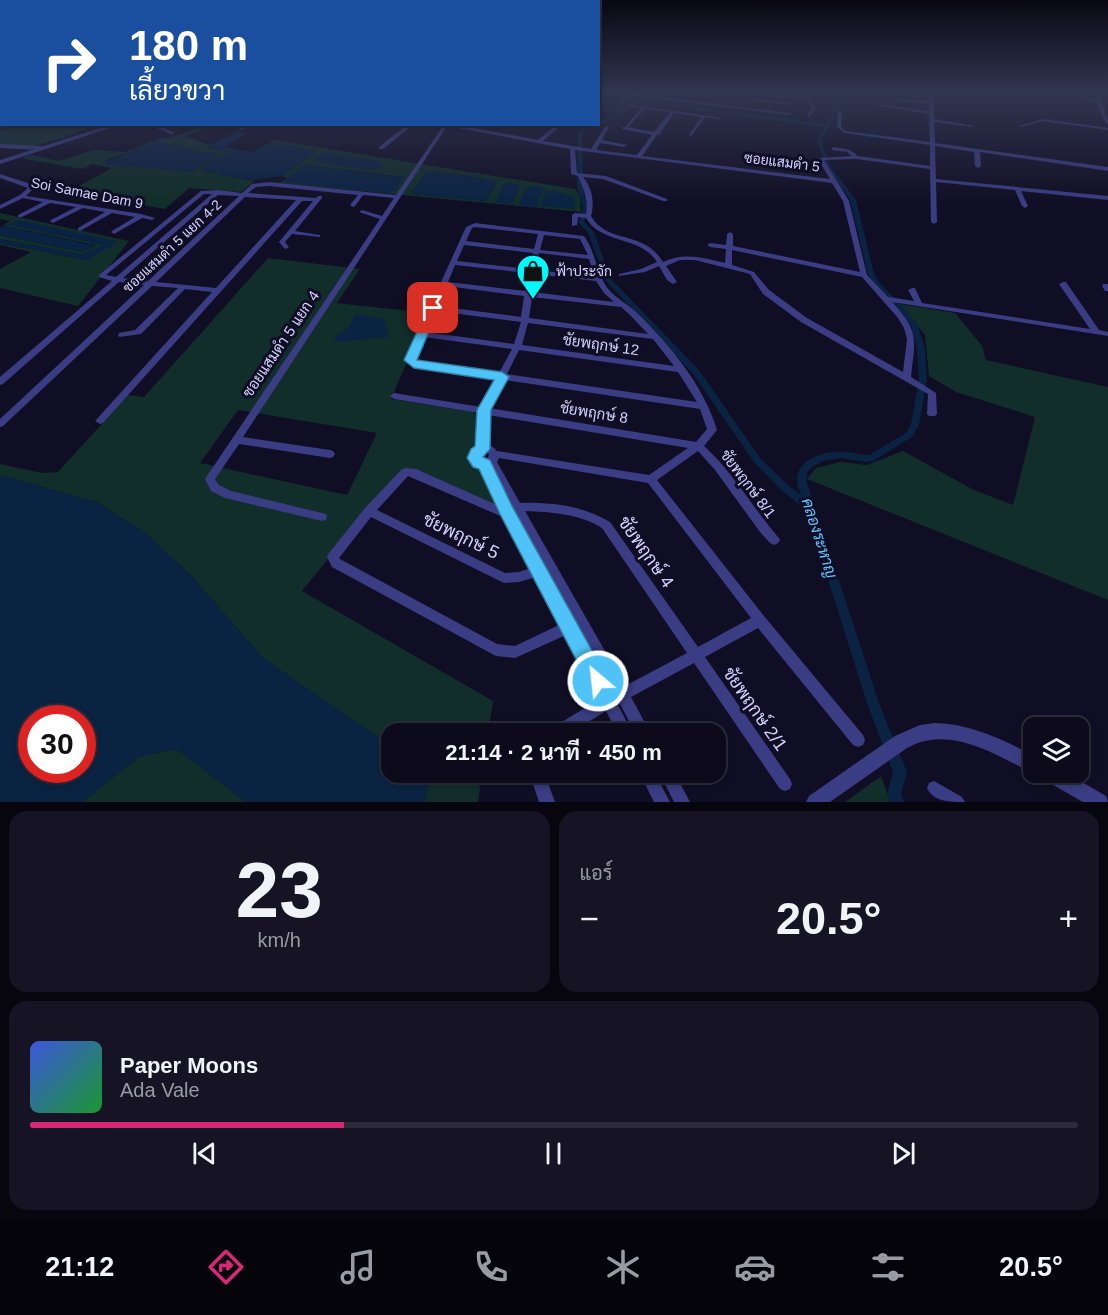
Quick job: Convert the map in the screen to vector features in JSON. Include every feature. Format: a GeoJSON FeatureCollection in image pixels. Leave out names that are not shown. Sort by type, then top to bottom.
{"type":"FeatureCollection","features":[{"type":"Feature","properties":{"kind":"street"},"geometry":{"type":"LineString","coordinates":[[0,162],[105,128]]}},
{"type":"Feature","properties":{"kind":"street"},"geometry":{"type":"LineString","coordinates":[[161,128],[173,133]]}},
{"type":"Feature","properties":{"kind":"street"},"geometry":{"type":"LineString","coordinates":[[381,148],[406,128]]}},
{"type":"Feature","properties":{"kind":"street","name":"ซอยแสมดำ 5 แยก 4"},"geometry":{"type":"LineString","coordinates":[[322,517],[229,495],[215,488],[210,479],[442,128]]}},
{"type":"Feature","properties":{"kind":"street","name":"ซอยแสมดำ 5"},"geometry":{"type":"LineString","coordinates":[[463,128],[494,134],[492,138],[496,139],[505,136],[584,150],[834,181]]}},
{"type":"Feature","properties":{"kind":"street"},"geometry":{"type":"LineString","coordinates":[[539,142],[558,128]]}},
{"type":"Feature","properties":{"kind":"street"},"geometry":{"type":"LineString","coordinates":[[593,151],[606,128]]}},
{"type":"Feature","properties":{"kind":"street"},"geometry":{"type":"LineString","coordinates":[[632,128],[657,134]]}},
{"type":"Feature","properties":{"kind":"street"},"geometry":{"type":"LineString","coordinates":[[638,157],[661,128]]}},
{"type":"Feature","properties":{"kind":"street"},"geometry":{"type":"LineString","coordinates":[[692,135],[696,128]]}},
{"type":"Feature","properties":{"kind":"street"},"geometry":{"type":"LineString","coordinates":[[840,128],[844,132],[933,147],[1108,169]]}},
{"type":"Feature","properties":{"kind":"street"},"geometry":{"type":"LineString","coordinates":[[932,128],[934,222]]}},
{"type":"Feature","properties":{"kind":"street"},"geometry":{"type":"LineString","coordinates":[[614,143],[618,136]]}},
{"type":"Feature","properties":{"kind":"street"},"geometry":{"type":"LineString","coordinates":[[599,141],[624,145]]}},
{"type":"Feature","properties":{"kind":"street"},"geometry":{"type":"LineString","coordinates":[[0,146],[41,148]]}},
{"type":"Feature","properties":{"kind":"street"},"geometry":{"type":"LineString","coordinates":[[628,156],[633,147]]}},
{"type":"Feature","properties":{"kind":"street"},"geometry":{"type":"LineString","coordinates":[[919,148],[933,147]]}},
{"type":"Feature","properties":{"kind":"street"},"geometry":{"type":"LineString","coordinates":[[573,148],[574,174],[584,179],[591,207],[588,216]]}},
{"type":"Feature","properties":{"kind":"street"},"geometry":{"type":"LineString","coordinates":[[834,149],[848,151],[857,157]]}},
{"type":"Feature","properties":{"kind":"street"},"geometry":{"type":"LineString","coordinates":[[977,151],[978,166]]}},
{"type":"Feature","properties":{"kind":"street"},"geometry":{"type":"LineString","coordinates":[[864,275],[846,201],[821,159],[857,157],[933,168]]}},
{"type":"Feature","properties":{"kind":"street"},"geometry":{"type":"LineString","coordinates":[[580,177],[600,176],[664,200]]}},
{"type":"Feature","properties":{"kind":"street","name":"Soi Samae Dam 9"},"geometry":{"type":"LineString","coordinates":[[0,177],[29,185],[30,188],[23,196],[152,218]]}},
{"type":"Feature","properties":{"kind":"street"},"geometry":{"type":"LineString","coordinates":[[934,180],[1108,198]]}},
{"type":"Feature","properties":{"kind":"street","name":"ซอยแสมดำ 5 แยก 4-2"},"geometry":{"type":"LineString","coordinates":[[0,424],[254,186],[262,183],[398,197]]}},
{"type":"Feature","properties":{"kind":"street"},"geometry":{"type":"LineString","coordinates":[[585,189],[595,186]]}},
{"type":"Feature","properties":{"kind":"street"},"geometry":{"type":"LineString","coordinates":[[1017,188],[1025,206]]}},
{"type":"Feature","properties":{"kind":"street"},"geometry":{"type":"LineString","coordinates":[[286,247],[282,242],[326,190]]}},
{"type":"Feature","properties":{"kind":"street"},"geometry":{"type":"LineString","coordinates":[[218,290],[118,280],[101,276],[205,191],[317,200]]}},
{"type":"Feature","properties":{"kind":"street"},"geometry":{"type":"LineString","coordinates":[[0,382],[218,192]]}},
{"type":"Feature","properties":{"kind":"street"},"geometry":{"type":"LineString","coordinates":[[353,205],[362,194]]}},
{"type":"Feature","properties":{"kind":"street"},"geometry":{"type":"LineString","coordinates":[[0,207],[23,196]]}},
{"type":"Feature","properties":{"kind":"street"},"geometry":{"type":"LineString","coordinates":[[100,421],[301,198]]}},
{"type":"Feature","properties":{"kind":"street"},"geometry":{"type":"LineString","coordinates":[[20,216],[51,201]]}},
{"type":"Feature","properties":{"kind":"street"},"geometry":{"type":"LineString","coordinates":[[53,222],[83,206]]}},
{"type":"Feature","properties":{"kind":"street"},"geometry":{"type":"LineString","coordinates":[[80,229],[112,211]]}},
{"type":"Feature","properties":{"kind":"street"},"geometry":{"type":"LineString","coordinates":[[362,212],[384,218]]}},
{"type":"Feature","properties":{"kind":"street"},"geometry":{"type":"LineString","coordinates":[[574,225],[575,215],[588,216],[600,231],[632,241],[651,250],[673,282]]}},
{"type":"Feature","properties":{"kind":"street"},"geometry":{"type":"LineString","coordinates":[[114,232],[141,216]]}},
{"type":"Feature","properties":{"kind":"street"},"geometry":{"type":"LineString","coordinates":[[638,723],[622,695],[569,627],[538,571],[510,510],[490,460],[489,449],[483,449],[477,453],[475,458],[478,462],[490,460],[651,479],[698,446],[712,430],[702,406],[681,370],[654,337],[607,293],[597,279],[585,240],[578,236],[475,225],[469,227],[410,360],[414,364],[702,406]]}},
{"type":"Feature","properties":{"kind":"street"},"geometry":{"type":"LineString","coordinates":[[290,232],[318,236]]}},
{"type":"Feature","properties":{"kind":"street"},"geometry":{"type":"LineString","coordinates":[[483,449],[484,410],[517,347],[525,320],[531,272],[543,232]]}},
{"type":"Feature","properties":{"kind":"street"},"geometry":{"type":"LineString","coordinates":[[728,266],[730,234]]}},
{"type":"Feature","properties":{"kind":"street"},"geometry":{"type":"LineString","coordinates":[[462,243],[591,257]]}},
{"type":"Feature","properties":{"kind":"street"},"geometry":{"type":"LineString","coordinates":[[710,245],[730,247],[864,275],[890,300],[911,339],[910,380]]}},
{"type":"Feature","properties":{"kind":"street"},"geometry":{"type":"LineString","coordinates":[[621,275],[644,271],[675,258],[688,256],[752,273],[766,292],[804,320],[925,387],[932,393],[932,414]]}},
{"type":"Feature","properties":{"kind":"street"},"geometry":{"type":"LineString","coordinates":[[453,263],[597,279]]}},
{"type":"Feature","properties":{"kind":"street"},"geometry":{"type":"LineString","coordinates":[[444,284],[623,306]]}},
{"type":"Feature","properties":{"kind":"street"},"geometry":{"type":"LineString","coordinates":[[1062,284],[1096,332]]}},
{"type":"Feature","properties":{"kind":"street"},"geometry":{"type":"LineString","coordinates":[[123,334],[138,332],[184,286]]}},
{"type":"Feature","properties":{"kind":"street"},"geometry":{"type":"LineString","coordinates":[[912,290],[920,305]]}},
{"type":"Feature","properties":{"kind":"street"},"geometry":{"type":"LineString","coordinates":[[890,300],[1108,334]]}},
{"type":"Feature","properties":{"kind":"street"},"geometry":{"type":"LineString","coordinates":[[433,308],[654,337]]}},
{"type":"Feature","properties":{"kind":"street","name":"ชัยพฤกษ์ 12"},"geometry":{"type":"LineString","coordinates":[[422,334],[681,370]]}},
{"type":"Feature","properties":{"kind":"street","name":"ชัยพฤกษ์ 8"},"geometry":{"type":"LineString","coordinates":[[394,396],[698,446]]}},
{"type":"Feature","properties":{"kind":"street"},"geometry":{"type":"LineString","coordinates":[[236,440],[330,454]]}},
{"type":"Feature","properties":{"kind":"street","name":"ชัยพฤกษ์ 8/1"},"geometry":{"type":"LineString","coordinates":[[698,446],[715,463],[753,517],[774,540]]}},
{"type":"Feature","properties":{"kind":"street","name":"ชัยพฤกษ์ 4"},"geometry":{"type":"LineString","coordinates":[[369,511],[403,474],[409,472],[510,510],[537,507],[601,520],[695,654]]}},
{"type":"Feature","properties":{"kind":"street"},"geometry":{"type":"LineString","coordinates":[[651,479],[760,620],[858,740]]}},
{"type":"Feature","properties":{"kind":"street"},"geometry":{"type":"LineString","coordinates":[[510,510],[565,591],[609,702],[620,723]]}},
{"type":"Feature","properties":{"kind":"street"},"geometry":{"type":"LineString","coordinates":[[369,511],[333,554],[336,563],[496,650],[514,652],[569,627]]}},
{"type":"Feature","properties":{"kind":"street","name":"ชัยพฤกษ์ 5"},"geometry":{"type":"LineString","coordinates":[[369,511],[504,578],[519,577],[538,571]]}},
{"type":"Feature","properties":{"kind":"street"},"geometry":{"type":"LineString","coordinates":[[552,596],[565,591]]}},
{"type":"Feature","properties":{"kind":"street"},"geometry":{"type":"LineString","coordinates":[[574,723],[760,620]]}},
{"type":"Feature","properties":{"kind":"street","name":"ชัยพฤกษ์ 2/1"},"geometry":{"type":"LineString","coordinates":[[695,654],[785,784]]}},
{"type":"Feature","properties":{"kind":"street"},"geometry":{"type":"LineString","coordinates":[[815,802],[901,742],[920,733],[942,731],[965,734],[1002,748],[1023,759]]}},
{"type":"Feature","properties":{"kind":"street"},"geometry":{"type":"LineString","coordinates":[[538,783],[542,800]]}},
{"type":"Feature","properties":{"kind":"street"},"geometry":{"type":"LineString","coordinates":[[652,783],[662,802]]}},
{"type":"Feature","properties":{"kind":"street"},"geometry":{"type":"LineString","coordinates":[[672,783],[682,802]]}},
{"type":"Feature","properties":{"kind":"street"},"geometry":{"type":"LineString","coordinates":[[1066,783],[1100,802]]}},
{"type":"Feature","properties":{"kind":"street"},"geometry":{"type":"LineString","coordinates":[[934,788],[957,802]]}},
{"type":"Feature","properties":{"kind":"green space"},"geometry":{"type":"Polygon","coordinates":[[[9,128],[86,128],[24,149],[0,148],[0,131],[9,128]]]}},
{"type":"Feature","properties":{"kind":"green space"},"geometry":{"type":"Polygon","coordinates":[[[198,128],[207,128],[184,136],[206,144],[217,143],[208,147],[229,152],[207,164],[206,172],[255,181],[241,192],[189,188],[165,209],[66,193],[112,168],[92,164],[82,169],[21,158],[32,155],[59,161],[93,150],[125,152],[161,138],[166,139],[198,128]],[[158,141],[105,161],[192,172],[218,154],[194,151],[158,141]]]}},
{"type":"Feature","properties":{"kind":"green space"},"geometry":{"type":"Polygon","coordinates":[[[274,140],[575,189],[580,196],[581,212],[279,183],[287,178],[282,176],[316,151],[269,143],[274,140]],[[305,165],[284,182],[403,177],[305,165]],[[429,171],[412,192],[413,194],[486,201],[496,183],[494,180],[429,171]]]}},
{"type":"Feature","properties":{"kind":"green space"},"geometry":{"type":"Polygon","coordinates":[[[0,213],[129,241],[78,306],[0,288],[0,269],[31,252],[0,245],[0,243],[87,260],[104,245],[82,255],[0,239],[0,235],[83,252],[95,245],[4,226],[0,228],[10,221],[0,219],[0,213]]]}},
{"type":"Feature","properties":{"kind":"green space"},"geometry":{"type":"Polygon","coordinates":[[[268,258],[360,269],[337,303],[428,313],[391,399],[473,412],[478,416],[472,456],[477,468],[484,471],[499,507],[408,468],[401,470],[302,591],[493,701],[490,723],[381,723],[381,739],[264,659],[192,577],[143,531],[96,502],[0,475],[0,464],[42,473],[58,472],[128,395],[144,397],[268,258]],[[385,328],[348,329],[335,337],[388,337],[385,328]],[[238,410],[200,463],[347,495],[377,433],[238,410]]]}},
{"type":"Feature","properties":{"kind":"green space"},"geometry":{"type":"Polygon","coordinates":[[[900,304],[955,313],[982,346],[986,360],[1108,387],[1108,600],[807,479],[816,468],[840,462],[867,465],[903,451],[974,490],[1013,505],[1035,417],[956,392],[929,376],[925,335],[900,304]]]}},
{"type":"Feature","properties":{"kind":"green space"},"geometry":{"type":"Polygon","coordinates":[[[177,749],[246,802],[82,802],[140,756],[177,749]]]}},
{"type":"Feature","properties":{"kind":"green space"},"geometry":{"type":"Polygon","coordinates":[[[881,776],[890,802],[845,802],[881,776]]]}},
{"type":"Feature","properties":{"kind":"green space"},"geometry":{"type":"Polygon","coordinates":[[[429,783],[481,783],[478,802],[425,802],[429,783]]]}},
{"type":"Feature","properties":{"kind":"water"},"geometry":{"type":"Polygon","coordinates":[[[241,130],[246,134],[224,147],[253,152],[269,143],[317,151],[282,176],[252,180],[201,171],[207,164],[228,152],[207,146],[241,130]]]}},
{"type":"Feature","properties":{"kind":"water"},"geometry":{"type":"Polygon","coordinates":[[[158,141],[194,151],[219,154],[192,172],[103,163],[158,141]]]}},
{"type":"Feature","properties":{"kind":"water"},"geometry":{"type":"Polygon","coordinates":[[[325,153],[382,163],[380,168],[373,170],[313,162],[325,153]]]}},
{"type":"Feature","properties":{"kind":"water"},"geometry":{"type":"Polygon","coordinates":[[[305,165],[404,177],[394,191],[388,193],[283,182],[305,165]]]}},
{"type":"Feature","properties":{"kind":"water"},"geometry":{"type":"Polygon","coordinates":[[[429,171],[494,180],[496,183],[486,201],[413,194],[412,192],[429,171]]]}},
{"type":"Feature","properties":{"kind":"water"},"geometry":{"type":"Polygon","coordinates":[[[510,183],[520,186],[513,202],[505,204],[496,202],[503,184],[510,183]]]}},
{"type":"Feature","properties":{"kind":"water"},"geometry":{"type":"Polygon","coordinates":[[[534,186],[543,188],[537,207],[521,206],[519,204],[526,188],[534,186]]]}},
{"type":"Feature","properties":{"kind":"water"},"geometry":{"type":"Polygon","coordinates":[[[545,191],[558,191],[573,197],[575,209],[541,206],[545,191]]]}},
{"type":"Feature","properties":{"kind":"water"},"geometry":{"type":"Polygon","coordinates":[[[16,221],[116,241],[115,244],[87,260],[0,243],[0,239],[82,255],[103,245],[9,225],[16,221]]]}},
{"type":"Feature","properties":{"kind":"water"},"geometry":{"type":"Polygon","coordinates":[[[3,226],[96,246],[83,252],[0,235],[0,228],[3,226]]]}},
{"type":"Feature","properties":{"kind":"water"},"geometry":{"type":"Polygon","coordinates":[[[355,314],[384,319],[389,337],[338,342],[334,337],[348,329],[355,314]]]}},
{"type":"Feature","properties":{"kind":"water"},"geometry":{"type":"Polygon","coordinates":[[[0,475],[96,502],[143,531],[192,577],[264,659],[381,739],[381,783],[429,783],[425,802],[246,802],[177,749],[140,756],[82,802],[0,802],[0,475]]]}},
{"type":"Feature","properties":{"kind":"waterway"},"geometry":{"type":"LineString","coordinates":[[586,128],[580,132],[580,187],[586,208],[581,222],[591,232],[608,280],[696,372],[757,460],[785,488],[810,508]]}},
{"type":"Feature","properties":{"kind":"waterway","name":"คลองระหาญ"},"geometry":{"type":"LineString","coordinates":[[826,128],[819,140],[828,166],[853,200],[871,274],[876,283],[914,325],[921,348],[923,380],[915,424],[909,435],[870,459],[841,455],[815,461],[805,468],[801,480],[873,703],[900,772],[894,794],[897,802]]}},
{"type":"Feature","properties":{"kind":"place","name":"ฟ้าประจัก"},"geometry":{"type":"Point","coordinates":[533,300]}},
{"type":"Feature","properties":{"kind":"route"},"geometry":{"type":"LineString","coordinates":[[433,308],[410,360],[414,364],[502,377],[484,410],[483,449],[479,450],[475,458],[484,464],[598,681]]}}]}
